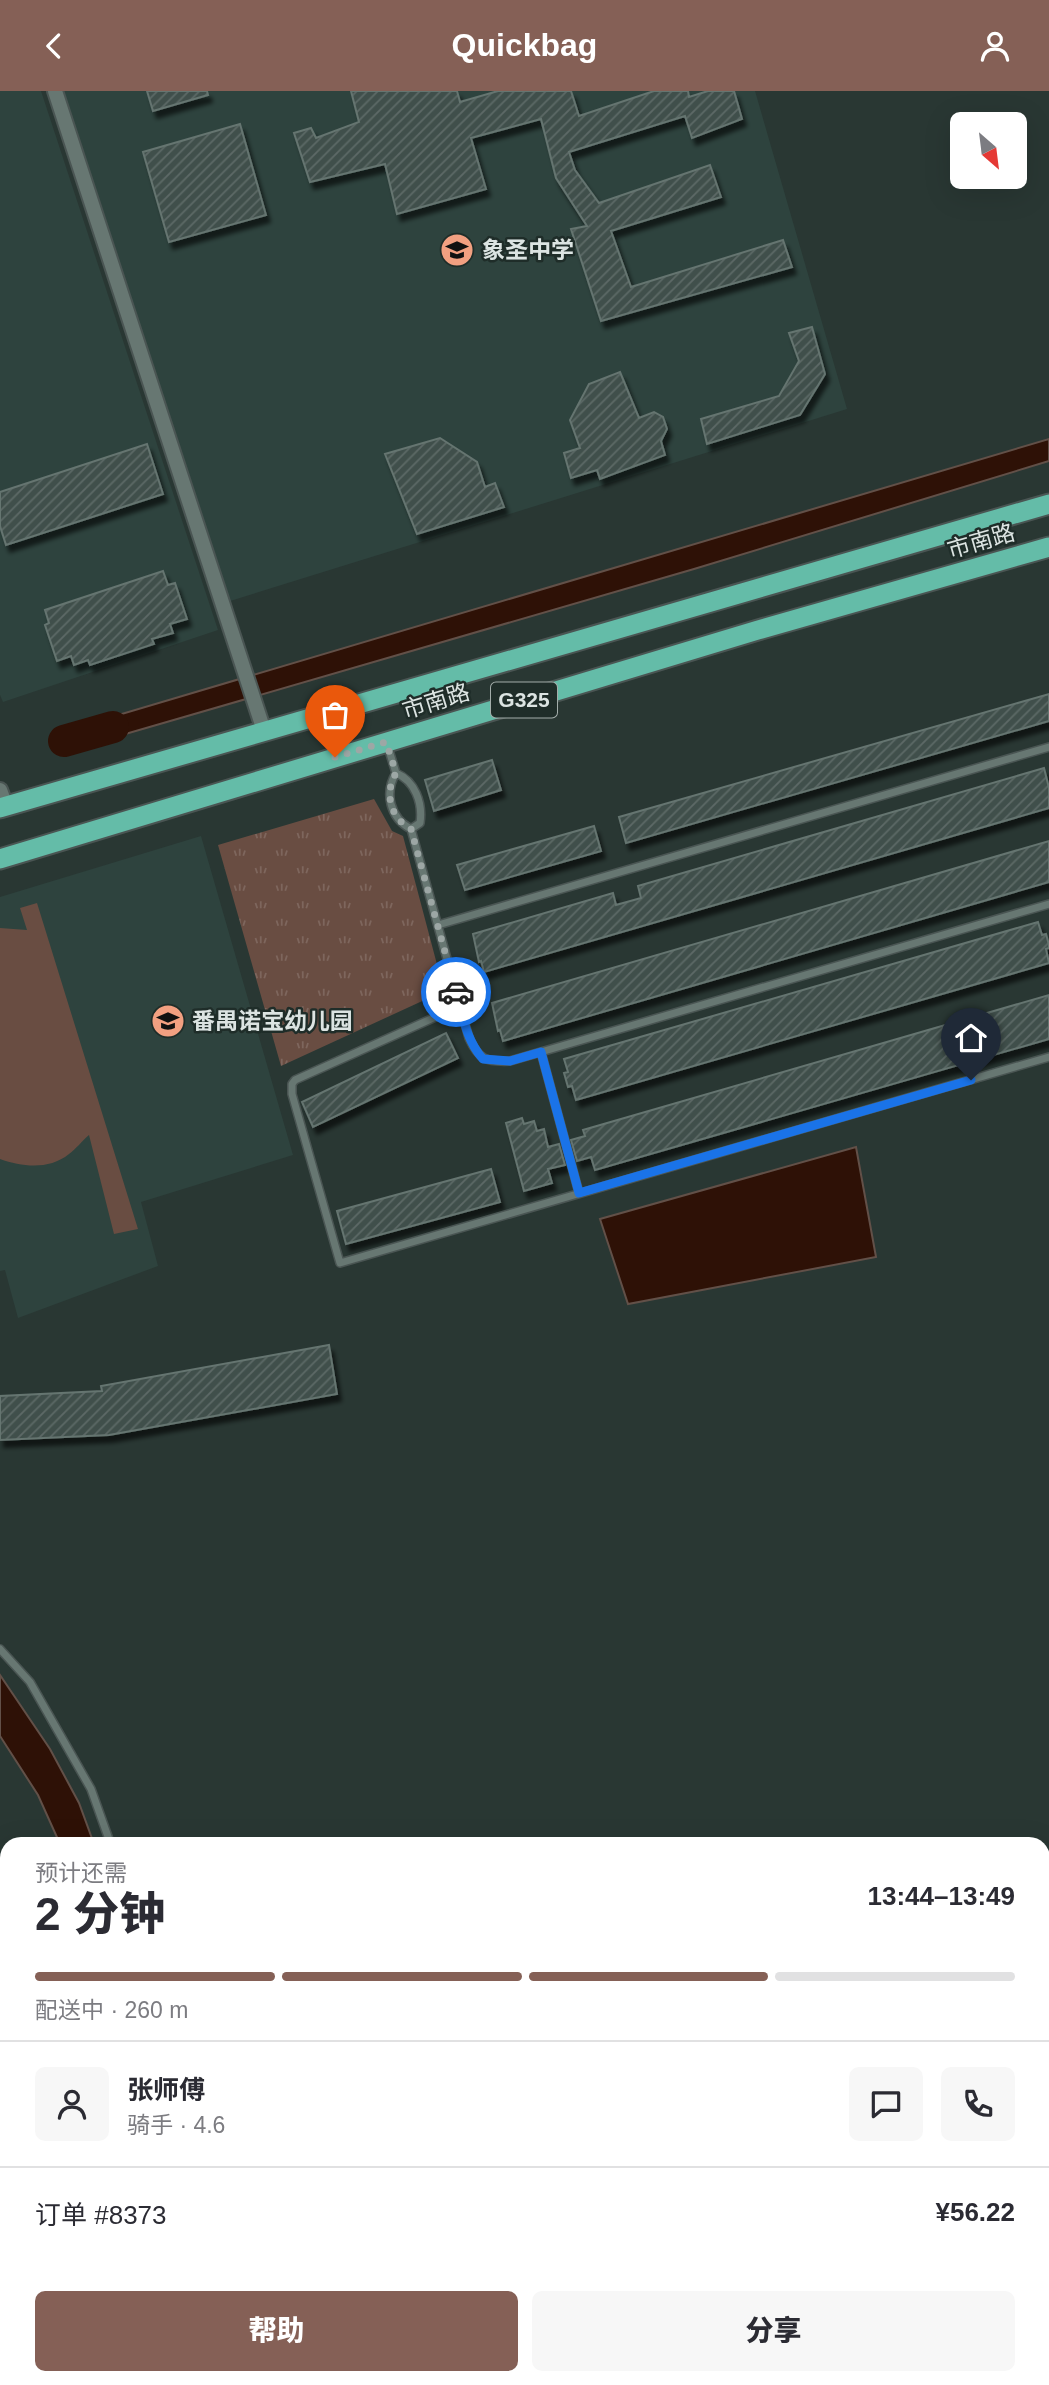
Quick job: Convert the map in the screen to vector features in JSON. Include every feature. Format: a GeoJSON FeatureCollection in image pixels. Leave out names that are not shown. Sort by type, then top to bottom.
{"type":"FeatureCollection","features":[{"type":"Feature","properties":{"kind":"highway","name":"市南路"},"geometry":{"type":"LineString","coordinates":[[2,801],[264,731],[1049,504]]}},
{"type":"Feature","properties":{"kind":"highway","name":"市南路"},"geometry":{"type":"LineString","coordinates":[[0,859],[758,630],[1049,547]]}},
{"type":"Feature","properties":{"kind":"street"},"geometry":{"type":"LineString","coordinates":[[55,91],[264,731]]}},
{"type":"Feature","properties":{"kind":"lane"},"geometry":{"type":"LineString","coordinates":[[386,742],[396,773]]}},
{"type":"Feature","properties":{"kind":"lane"},"geometry":{"type":"LineString","coordinates":[[438,925],[1049,747]]}},
{"type":"Feature","properties":{"kind":"lane"},"geometry":{"type":"LineString","coordinates":[[396,773],[391,780],[389,797],[397,819],[411,829],[468,1038],[483,1059],[510,1061],[1049,904]]}},
{"type":"Feature","properties":{"kind":"lane"},"geometry":{"type":"LineString","coordinates":[[396,773],[406,777],[419,800],[420,823],[411,829]]}},
{"type":"Feature","properties":{"kind":"lane"},"geometry":{"type":"LineString","coordinates":[[460,1006],[295,1080],[292,1084],[292,1094],[340,1262],[1049,1058]]}},
{"type":"Feature","properties":{"kind":"lane"},"geometry":{"type":"LineString","coordinates":[[541,1052],[579,1193]]}},
{"type":"Feature","properties":{"kind":"lane"},"geometry":{"type":"LineString","coordinates":[[0,1649],[30,1682],[71,1753],[91,1789],[108,1837]]}},
{"type":"Feature","properties":{"kind":"shaded area"},"geometry":{"type":"Polygon","coordinates":[[[0,91],[41,91],[218,630],[3,702],[0,695],[0,91]]]}},
{"type":"Feature","properties":{"kind":"shaded area","name":"象圣中学"},"geometry":{"type":"Polygon","coordinates":[[[62,91],[755,91],[847,409],[227,602],[62,91]]]}},
{"type":"Feature","properties":{"kind":"shaded area"},"geometry":{"type":"Polygon","coordinates":[[[1049,439],[1049,461],[694,569],[91,744],[74,738],[81,726],[1049,439]]]}},
{"type":"Feature","properties":{"kind":"shaded area"},"geometry":{"type":"Polygon","coordinates":[[[201,836],[293,1155],[141,1202],[158,1266],[18,1318],[5,1270],[0,1271],[0,897],[201,836]]]}},
{"type":"Feature","properties":{"kind":"shaded area"},"geometry":{"type":"Polygon","coordinates":[[[856,1147],[876,1257],[628,1304],[600,1219],[856,1147]]]}},
{"type":"Feature","properties":{"kind":"shaded area"},"geometry":{"type":"Polygon","coordinates":[[[0,1675],[50,1749],[79,1803],[91,1837],[57,1837],[38,1795],[0,1736],[0,1675]]]}},
{"type":"Feature","properties":{"kind":"green space"},"geometry":{"type":"Polygon","coordinates":[[[374,799],[392,831],[403,836],[444,991],[281,1066],[218,845],[374,799]]]}},
{"type":"Feature","properties":{"kind":"green space"},"geometry":{"type":"Polygon","coordinates":[[[37,903],[138,1229],[114,1234],[89,1135],[69,1154],[53,1163],[36,1166],[0,1159],[0,928],[27,930],[20,908],[37,903]]]}},
{"type":"Feature","properties":{"kind":"building"},"geometry":{"type":"Polygon","coordinates":[[[147,91],[207,91],[208,95],[153,111],[147,91]]]}},
{"type":"Feature","properties":{"kind":"building"},"geometry":{"type":"Polygon","coordinates":[[[351,91],[457,91],[460,102],[498,91],[571,91],[579,116],[654,91],[688,91],[689,97],[708,91],[734,91],[742,119],[692,138],[685,116],[569,152],[575,170],[599,203],[710,165],[721,197],[611,231],[631,287],[783,240],[792,267],[601,321],[571,229],[587,226],[556,178],[541,119],[471,138],[486,189],[397,214],[385,164],[310,182],[294,133],[311,128],[316,138],[359,122],[351,91]]]}},
{"type":"Feature","properties":{"kind":"building"},"geometry":{"type":"Polygon","coordinates":[[[240,124],[266,215],[169,242],[143,152],[240,124]]]}},
{"type":"Feature","properties":{"kind":"building"},"geometry":{"type":"Polygon","coordinates":[[[812,327],[825,374],[800,415],[707,444],[701,419],[779,396],[799,361],[789,333],[812,327]]]}},
{"type":"Feature","properties":{"kind":"building"},"geometry":{"type":"Polygon","coordinates":[[[620,372],[639,418],[654,412],[663,417],[667,429],[661,441],[665,455],[600,479],[597,470],[571,478],[564,453],[580,448],[570,420],[589,384],[620,372]]]}},
{"type":"Feature","properties":{"kind":"building"},"geometry":{"type":"Polygon","coordinates":[[[440,438],[477,462],[485,487],[495,483],[504,507],[417,534],[385,454],[440,438]]]}},
{"type":"Feature","properties":{"kind":"building"},"geometry":{"type":"Polygon","coordinates":[[[147,444],[163,494],[6,545],[0,526],[0,492],[147,444]]]}},
{"type":"Feature","properties":{"kind":"building"},"geometry":{"type":"Polygon","coordinates":[[[163,571],[168,585],[175,583],[187,619],[170,624],[173,633],[152,639],[154,644],[90,665],[88,660],[74,665],[71,656],[57,661],[45,625],[49,623],[45,610],[163,571]]]}},
{"type":"Feature","properties":{"kind":"building"},"geometry":{"type":"Polygon","coordinates":[[[1049,694],[1049,721],[626,843],[619,817],[1049,694]]]}},
{"type":"Feature","properties":{"kind":"building"},"geometry":{"type":"Polygon","coordinates":[[[492,760],[501,790],[434,811],[425,780],[492,760]]]}},
{"type":"Feature","properties":{"kind":"building"},"geometry":{"type":"Polygon","coordinates":[[[1044,768],[1049,788],[1049,808],[484,972],[481,961],[479,962],[473,934],[613,893],[616,905],[641,898],[638,886],[1044,768]]]}},
{"type":"Feature","properties":{"kind":"building"},"geometry":{"type":"Polygon","coordinates":[[[594,826],[601,851],[465,890],[457,865],[594,826]]]}},
{"type":"Feature","properties":{"kind":"building"},"geometry":{"type":"Polygon","coordinates":[[[1049,841],[1049,882],[503,1041],[500,1030],[498,1031],[492,1003],[1049,841]]]}},
{"type":"Feature","properties":{"kind":"building"},"geometry":{"type":"Polygon","coordinates":[[[1038,922],[1049,945],[1046,949],[1049,963],[576,1100],[572,1086],[568,1087],[564,1073],[568,1072],[564,1059],[1038,922]]]}},
{"type":"Feature","properties":{"kind":"building"},"geometry":{"type":"Polygon","coordinates":[[[1049,995],[1049,1039],[595,1170],[591,1157],[577,1161],[571,1140],[585,1136],[583,1130],[1049,995]]]}},
{"type":"Feature","properties":{"kind":"building"},"geometry":{"type":"Polygon","coordinates":[[[446,1033],[458,1058],[313,1127],[302,1102],[446,1033]]]}},
{"type":"Feature","properties":{"kind":"building"},"geometry":{"type":"Polygon","coordinates":[[[522,1118],[524,1124],[534,1121],[537,1131],[544,1129],[548,1147],[559,1144],[565,1165],[548,1169],[552,1183],[524,1191],[506,1123],[522,1118]]]}},
{"type":"Feature","properties":{"kind":"building"},"geometry":{"type":"Polygon","coordinates":[[[491,1169],[500,1202],[346,1244],[337,1211],[491,1169]]]}},
{"type":"Feature","properties":{"kind":"building"},"geometry":{"type":"Polygon","coordinates":[[[329,1345],[337,1394],[109,1435],[0,1440],[0,1396],[102,1391],[101,1386],[329,1345]]]}},
{"type":"Feature","properties":{"kind":"waterway"},"geometry":{"type":"LineString","coordinates":[[64,741],[113,727]]}},
{"type":"Feature","properties":{"kind":"way so far"},"geometry":{"type":"LineString","coordinates":[[335,757],[386,742],[396,773],[391,780],[389,797],[397,819],[411,829],[456,992]]}},
{"type":"Feature","properties":{"kind":"place","name":"象圣中学"},"geometry":{"type":"Point","coordinates":[457,250]}},
{"type":"Feature","properties":{"kind":"place","name":"番禺诺宝幼儿园"},"geometry":{"type":"Point","coordinates":[168,1021]}},
{"type":"Feature","properties":{"kind":"route"},"geometry":{"type":"LineString","coordinates":[[456,992],[468,1038],[483,1059],[510,1061],[541,1052],[579,1193],[971,1080]]}}]}
